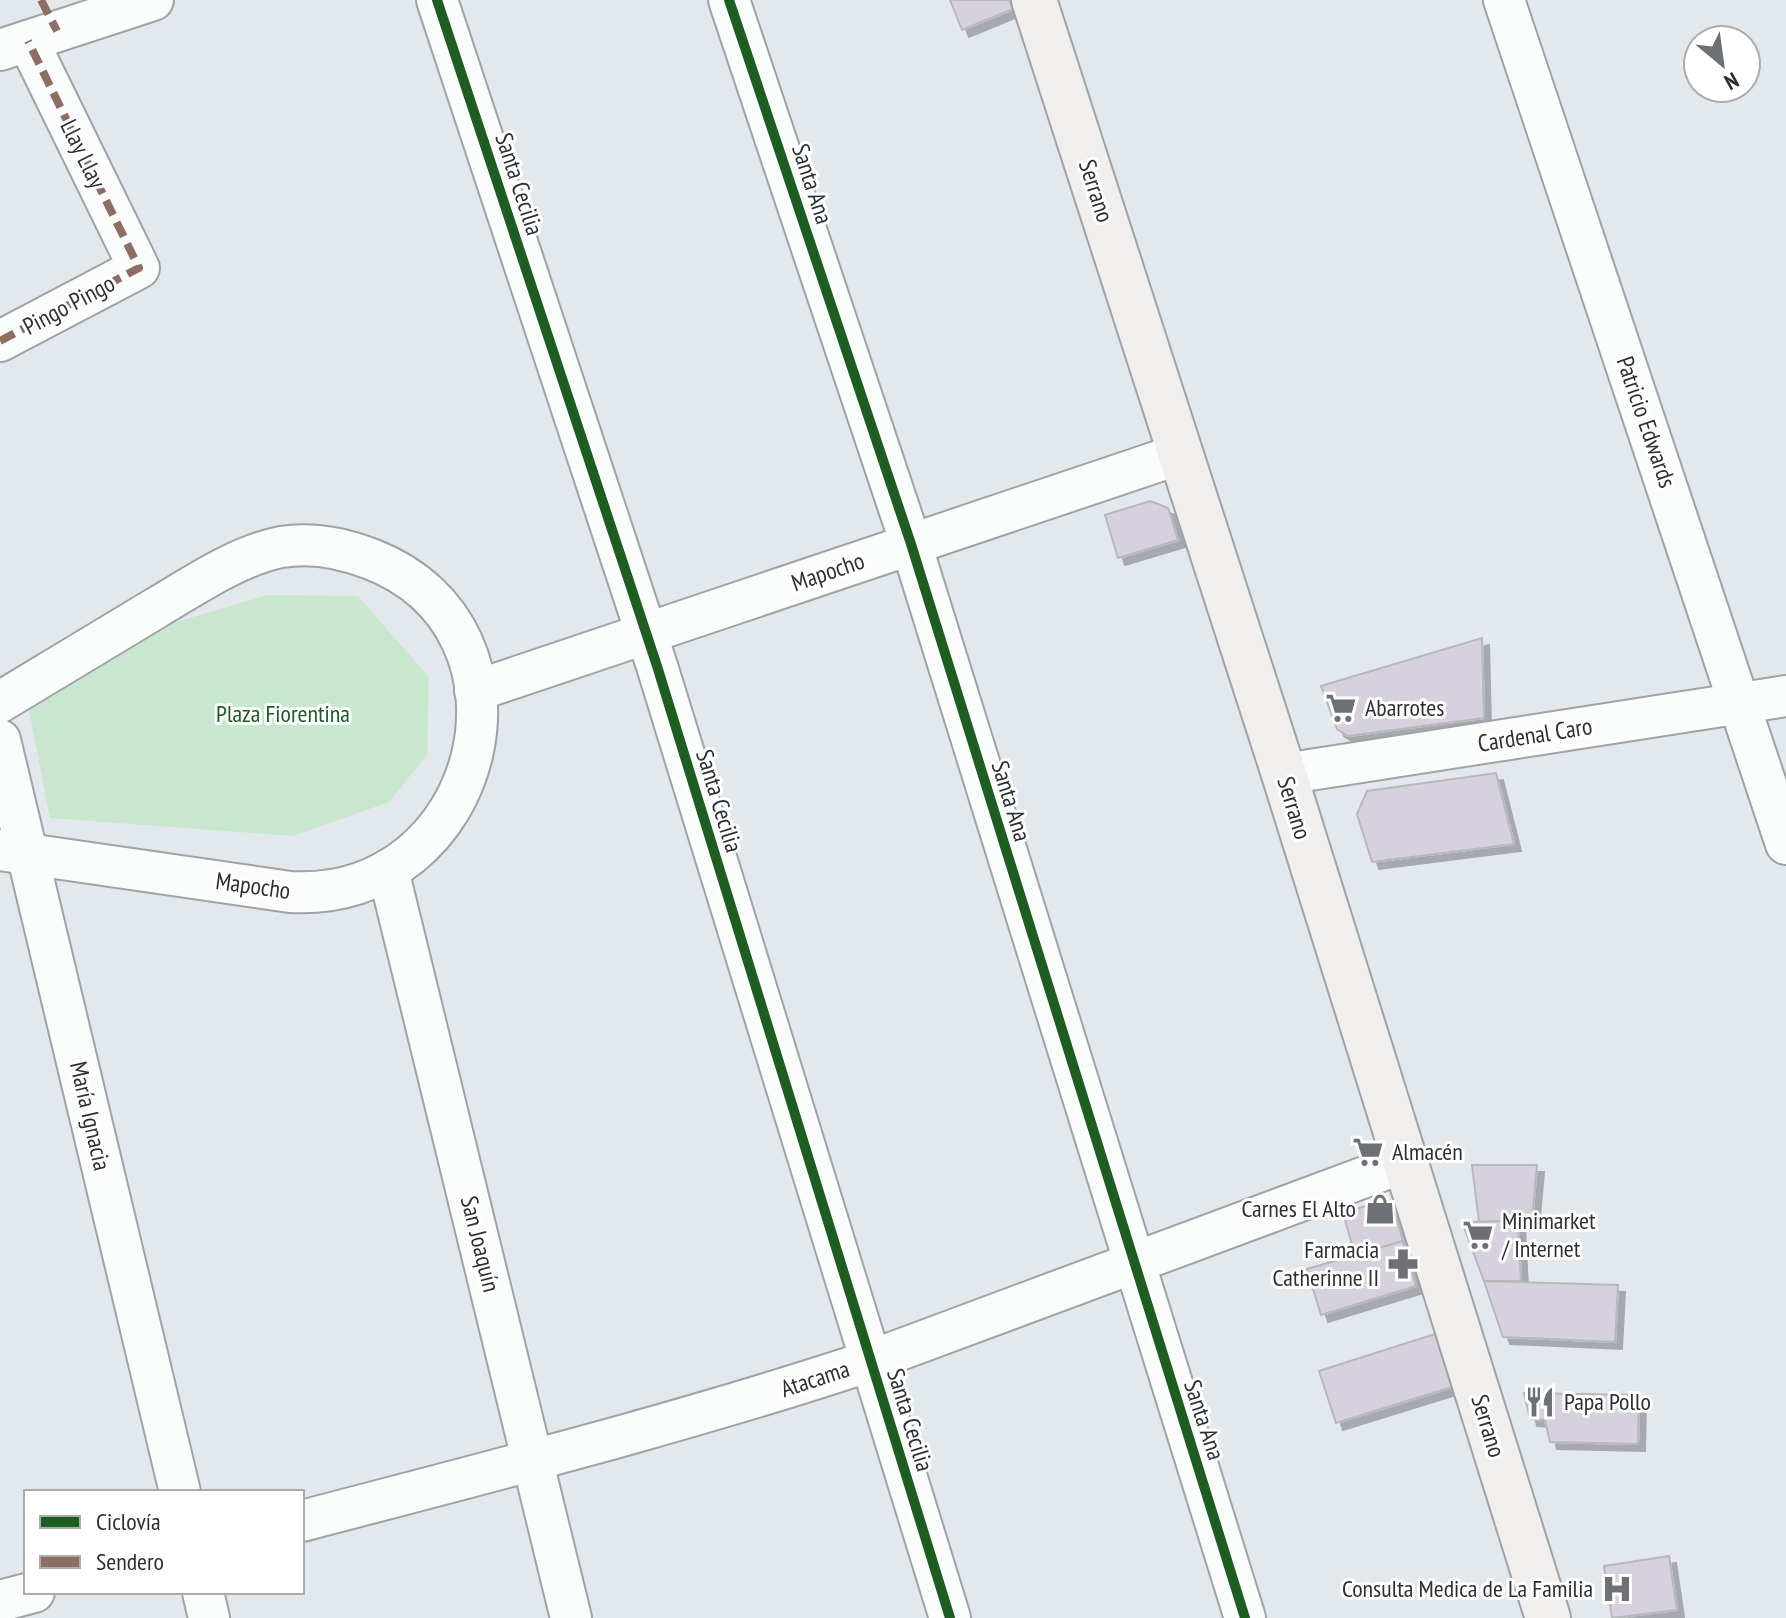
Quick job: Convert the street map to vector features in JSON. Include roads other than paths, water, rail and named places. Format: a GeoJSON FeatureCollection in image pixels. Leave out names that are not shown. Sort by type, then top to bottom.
{"type":"FeatureCollection","features":[{"type":"Feature","properties":{"kind":"main road","name":"Serrano"},"geometry":{"type":"LineString","coordinates":[[1034,0],[1284,774],[1548,1618]]}},
{"type":"Feature","properties":{"kind":"street"},"geometry":{"type":"LineString","coordinates":[[31,30],[150,0]]}},
{"type":"Feature","properties":{"kind":"street","name":"Santa Cecilia"},"geometry":{"type":"LineString","coordinates":[[437,0],[646,633],[950,1618]]}},
{"type":"Feature","properties":{"kind":"street","name":"Santa Ana"},"geometry":{"type":"LineString","coordinates":[[729,0],[911,544],[1245,1618]]}},
{"type":"Feature","properties":{"kind":"street","name":"Patricio Edwards"},"geometry":{"type":"LineString","coordinates":[[1504,0],[1786,844]]}},
{"type":"Feature","properties":{"kind":"street","name":"Llay Llay"},"geometry":{"type":"LineString","coordinates":[[31,30],[139,268]]}},
{"type":"Feature","properties":{"kind":"street","name":"Pingo Pingo"},"geometry":{"type":"LineString","coordinates":[[0,341],[139,268]]}},
{"type":"Feature","properties":{"kind":"street","name":"Mapocho"},"geometry":{"type":"LineString","coordinates":[[475,691],[1180,454]]}},
{"type":"Feature","properties":{"kind":"street","name":"Mapocho"},"geometry":{"type":"LineString","coordinates":[[0,702],[212,576],[260,554],[281,547],[303,545],[357,553],[392,569],[423,591],[441,609],[454,630],[471,670],[478,720],[475,749],[467,778],[446,817],[413,852],[388,870],[367,882],[343,890],[303,893],[14,852]]}},
{"type":"Feature","properties":{"kind":"street","name":"Cardenal Caro"},"geometry":{"type":"LineString","coordinates":[[1284,774],[1786,696]]}},
{"type":"Feature","properties":{"kind":"street","name":"María Ignacia"},"geometry":{"type":"LineString","coordinates":[[0,740],[14,852],[179,1490]]}},
{"type":"Feature","properties":{"kind":"street","name":"San Joaquín"},"geometry":{"type":"LineString","coordinates":[[388,870],[571,1618]]}},
{"type":"Feature","properties":{"kind":"street","name":"Atacama"},"geometry":{"type":"LineString","coordinates":[[304,1520],[718,1410],[870,1361],[1405,1162]]}},
{"type":"Feature","properties":{"kind":"street"},"geometry":{"type":"LineString","coordinates":[[0,1601],[26,1594]]}},
{"type":"Feature","properties":{"kind":"street"},"geometry":{"type":"LineString","coordinates":[[203,1594],[209,1618]]}},
{"type":"Feature","properties":{"kind":"place","name":"Abarrotes"},"geometry":{"type":"Point","coordinates":[1341,708]}},
{"type":"Feature","properties":{"kind":"place","name":"Almacén"},"geometry":{"type":"Point","coordinates":[1368,1152]}},
{"type":"Feature","properties":{"kind":"place","name":"Carnes El Alto"},"geometry":{"type":"Point","coordinates":[1380,1209]}},
{"type":"Feature","properties":{"kind":"place","name":"Minimarket / Internet"},"geometry":{"type":"Point","coordinates":[1478,1235]}},
{"type":"Feature","properties":{"kind":"place","name":"Farmacia Catherinne II"},"geometry":{"type":"Point","coordinates":[1403,1264]}},
{"type":"Feature","properties":{"kind":"place","name":"Papa Pollo"},"geometry":{"type":"Point","coordinates":[1540,1402]}},
{"type":"Feature","properties":{"kind":"place","name":"Consulta Medica de La Familia"},"geometry":{"type":"Point","coordinates":[1617,1589]}},
{"type":"Feature","properties":{"kind":"park label","name":"Plaza Fiorentina"},"geometry":{"type":"Point","coordinates":[283,714]}}]}
